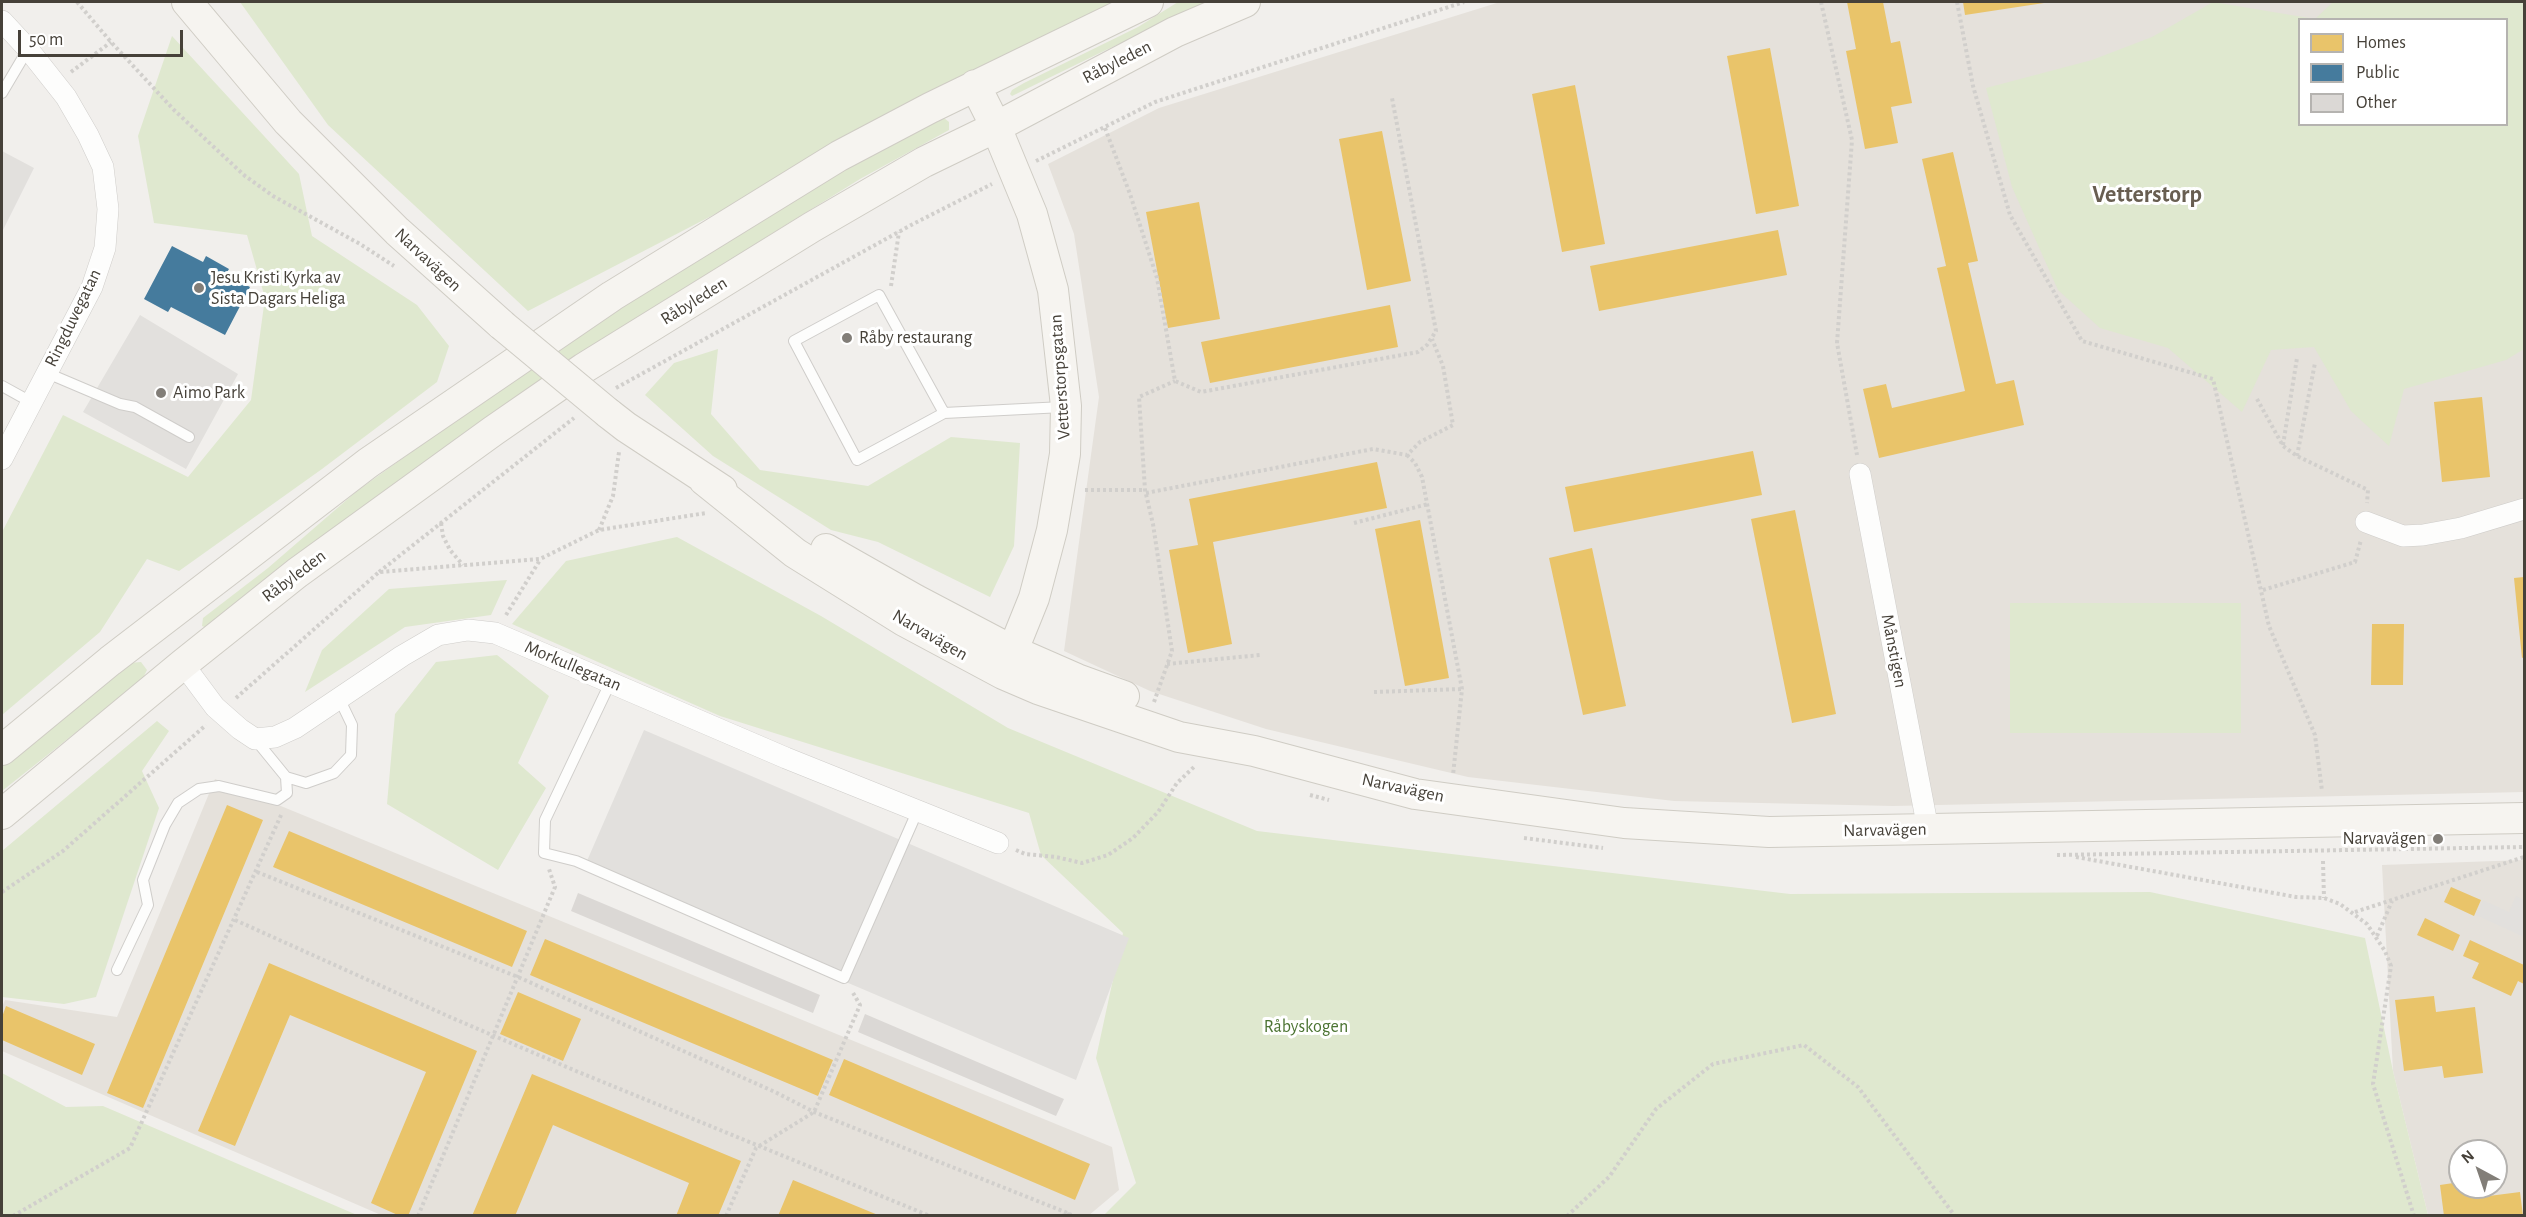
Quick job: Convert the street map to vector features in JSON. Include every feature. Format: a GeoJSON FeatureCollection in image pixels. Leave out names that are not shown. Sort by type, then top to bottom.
{"type":"FeatureCollection","features":[{"type":"Feature","properties":{"kind":"main road","name":"Narvavägen"},"geometry":{"type":"LineString","coordinates":[[187,2],[288,122],[397,231],[502,325],[611,401],[704,480],[916,600],[1008,662],[1038,689],[1179,737],[1254,751],[1415,794],[1500,807],[1655,825],[1769,832],[2524,818]]}},
{"type":"Feature","properties":{"kind":"main road"},"geometry":{"type":"LineString","coordinates":[[2,750],[153,628],[368,463],[612,296],[839,156],[975,85],[1148,2]]}},
{"type":"Feature","properties":{"kind":"main road","name":"Råbyleden"},"geometry":{"type":"LineString","coordinates":[[2,814],[297,573],[584,368],[914,168],[1164,37],[1245,2]]}},
{"type":"Feature","properties":{"kind":"main road","name":"Vetterstorpsgatan"},"geometry":{"type":"LineString","coordinates":[[975,85],[996,127],[1032,214],[1053,290],[1066,406],[1065,454],[1052,530],[1034,598],[1008,662]]}},
{"type":"Feature","properties":{"kind":"main road"},"geometry":{"type":"LineString","coordinates":[[153,628],[183,664]]}},
{"type":"Feature","properties":{"kind":"main road","name":"Narvavägen"},"geometry":{"type":"LineString","coordinates":[[1008,662],[1077,679],[1152,706],[1184,718],[1254,751]]}},
{"type":"Feature","properties":{"kind":"street","name":"Ringduvegatan"},"geometry":{"type":"LineString","coordinates":[[2,21],[55,84],[88,135],[102,167],[108,209],[105,248],[92,287],[2,459]]}},
{"type":"Feature","properties":{"kind":"street","name":"Månstigen"},"geometry":{"type":"LineString","coordinates":[[1860,474],[1928,829]]}},
{"type":"Feature","properties":{"kind":"street"},"geometry":{"type":"LineString","coordinates":[[2366,522],[2403,536],[2422,536],[2462,528],[2524,509]]}},
{"type":"Feature","properties":{"kind":"street","name":"Morkullegatan"},"geometry":{"type":"LineString","coordinates":[[255,739],[275,737],[295,728],[438,635],[468,630],[495,633],[786,758],[998,843]]}},
{"type":"Feature","properties":{"kind":"street"},"geometry":{"type":"LineString","coordinates":[[183,664],[221,712],[255,739]]}},
{"type":"Feature","properties":{"kind":"lane"},"geometry":{"type":"LineString","coordinates":[[2,93],[28,50]]}},
{"type":"Feature","properties":{"kind":"lane"},"geometry":{"type":"LineString","coordinates":[[944,413],[879,295],[794,341],[857,460],[944,413],[1066,406]]}},
{"type":"Feature","properties":{"kind":"lane"},"geometry":{"type":"LineString","coordinates":[[47,373],[120,404],[135,407],[189,437]]}},
{"type":"Feature","properties":{"kind":"lane"},"geometry":{"type":"LineString","coordinates":[[2,386],[32,402]]}},
{"type":"Feature","properties":{"kind":"lane"},"geometry":{"type":"LineString","coordinates":[[611,681],[545,820],[544,853],[576,861],[844,978],[917,812]]}},
{"type":"Feature","properties":{"kind":"lane"},"geometry":{"type":"LineString","coordinates":[[255,739],[286,777],[306,783],[334,773],[351,755],[352,725],[339,698]]}},
{"type":"Feature","properties":{"kind":"lane"},"geometry":{"type":"LineString","coordinates":[[117,970],[148,905],[143,880],[158,842],[178,803],[199,789],[219,786],[277,800],[287,793],[286,777]]}},
{"type":"Feature","properties":{"kind":"path"},"geometry":{"type":"LineString","coordinates":[[77,2],[174,110],[245,176],[273,196],[360,244],[399,269]]}},
{"type":"Feature","properties":{"kind":"path"},"geometry":{"type":"LineString","coordinates":[[611,401],[899,232],[1155,102],[1464,2]]}},
{"type":"Feature","properties":{"kind":"path"},"geometry":{"type":"LineString","coordinates":[[1821,2],[1852,140],[1837,343],[1860,474]]}},
{"type":"Feature","properties":{"kind":"path"},"geometry":{"type":"LineString","coordinates":[[1957,2],[1973,86],[2010,215],[2082,341],[2213,379],[2263,590],[2269,626],[2315,735],[2322,791]]}},
{"type":"Feature","properties":{"kind":"path"},"geometry":{"type":"LineString","coordinates":[[55,84],[111,42]]}},
{"type":"Feature","properties":{"kind":"path"},"geometry":{"type":"LineString","coordinates":[[1152,706],[1172,651],[1146,492],[1139,398],[1175,381],[1201,392],[1418,352],[1436,331],[1392,98]]}},
{"type":"Feature","properties":{"kind":"path"},"geometry":{"type":"LineString","coordinates":[[1105,128],[1130,194],[1157,278],[1175,381]]}},
{"type":"Feature","properties":{"kind":"path"},"geometry":{"type":"LineString","coordinates":[[887,310],[899,232]]}},
{"type":"Feature","properties":{"kind":"path"},"geometry":{"type":"LineString","coordinates":[[1407,455],[1420,442],[1453,425],[1443,366],[1431,338]]}},
{"type":"Feature","properties":{"kind":"path"},"geometry":{"type":"LineString","coordinates":[[2283,446],[2296,358]]}},
{"type":"Feature","properties":{"kind":"path"},"geometry":{"type":"LineString","coordinates":[[2297,456],[2315,363]]}},
{"type":"Feature","properties":{"kind":"path"},"geometry":{"type":"LineString","coordinates":[[2257,399],[2283,446],[2297,456],[2368,490],[2366,522],[2355,562],[2263,590]]}},
{"type":"Feature","properties":{"kind":"path"},"geometry":{"type":"LineString","coordinates":[[2,892],[63,851],[379,572],[578,415]]}},
{"type":"Feature","properties":{"kind":"path"},"geometry":{"type":"LineString","coordinates":[[1085,490],[1146,492],[1373,448],[1407,455],[1415,463],[1422,477],[1462,689],[1448,798]]}},
{"type":"Feature","properties":{"kind":"path"},"geometry":{"type":"LineString","coordinates":[[599,530],[613,496],[619,451]]}},
{"type":"Feature","properties":{"kind":"path"},"geometry":{"type":"LineString","coordinates":[[1354,523],[1428,504]]}},
{"type":"Feature","properties":{"kind":"path"},"geometry":{"type":"LineString","coordinates":[[379,572],[540,559],[599,530],[710,512]]}},
{"type":"Feature","properties":{"kind":"path"},"geometry":{"type":"LineString","coordinates":[[441,523],[443,536],[450,550],[464,565]]}},
{"type":"Feature","properties":{"kind":"path"},"geometry":{"type":"LineString","coordinates":[[495,633],[540,559]]}},
{"type":"Feature","properties":{"kind":"path"},"geometry":{"type":"LineString","coordinates":[[1167,664],[1260,655]]}},
{"type":"Feature","properties":{"kind":"path"},"geometry":{"type":"LineString","coordinates":[[1374,692],[1462,689]]}},
{"type":"Feature","properties":{"kind":"path"},"geometry":{"type":"LineString","coordinates":[[998,843],[1025,854],[1056,856],[1082,863],[1108,855],[1133,838],[1158,812],[1177,783],[1200,762]]}},
{"type":"Feature","properties":{"kind":"path"},"geometry":{"type":"LineString","coordinates":[[13,1215],[130,1148],[281,817],[287,793]]}},
{"type":"Feature","properties":{"kind":"path"},"geometry":{"type":"LineString","coordinates":[[2414,1215],[2373,1084],[2391,966],[2377,936],[2354,913],[2324,898],[2296,897],[2066,855],[2524,847]]}},
{"type":"Feature","properties":{"kind":"path"},"geometry":{"type":"LineString","coordinates":[[418,1215],[555,887],[544,853]]}},
{"type":"Feature","properties":{"kind":"path"},"geometry":{"type":"LineString","coordinates":[[2354,913],[2524,857]]}},
{"type":"Feature","properties":{"kind":"path"},"geometry":{"type":"LineString","coordinates":[[2323,861],[2324,898]]}},
{"type":"Feature","properties":{"kind":"path"},"geometry":{"type":"LineString","coordinates":[[256,872],[518,976],[775,1092],[814,1112],[1070,1214],[1062,1215]]}},
{"type":"Feature","properties":{"kind":"path"},"geometry":{"type":"LineString","coordinates":[[2377,936],[2392,900]]}},
{"type":"Feature","properties":{"kind":"path"},"geometry":{"type":"LineString","coordinates":[[235,920],[494,1035],[930,1215]]}},
{"type":"Feature","properties":{"kind":"path"},"geometry":{"type":"LineString","coordinates":[[726,1215],[756,1148],[814,1112],[861,1005],[844,978]]}},
{"type":"Feature","properties":{"kind":"path"},"geometry":{"type":"LineString","coordinates":[[1567,1215],[1609,1177],[1656,1109],[1713,1064],[1804,1045],[1858,1087],[1955,1215]]}},
{"type":"Feature","properties":{"kind":"shaded area"},"geometry":{"type":"Polygon","coordinates":[[[1500,2],[2524,2],[2524,792],[1893,806],[1674,801],[1468,777],[1266,729],[1150,691],[1064,651],[1099,397],[1074,234],[1048,164],[1159,108],[1500,2]]]}},
{"type":"Feature","properties":{"kind":"shaded area"},"geometry":{"type":"Polygon","coordinates":[[[2,151],[34,168],[2,232],[2,151]]]}},
{"type":"Feature","properties":{"kind":"shaded area","name":"Aimo Park"},"geometry":{"type":"Polygon","coordinates":[[[140,315],[238,374],[186,469],[83,412],[140,315]]]}},
{"type":"Feature","properties":{"kind":"shaded area"},"geometry":{"type":"Polygon","coordinates":[[[644,730],[1129,938],[1076,1080],[583,870],[644,730]]]}},
{"type":"Feature","properties":{"kind":"shaded area"},"geometry":{"type":"Polygon","coordinates":[[[215,779],[1112,1147],[1119,1190],[1088,1216],[381,1215],[2,1051],[2,1007],[5,1000],[117,1017],[215,779]]]}},
{"type":"Feature","properties":{"kind":"shaded area"},"geometry":{"type":"Polygon","coordinates":[[[2524,860],[2524,1215],[2428,1215],[2393,1071],[2382,865],[2524,860]]]}},
{"type":"Feature","properties":{"kind":"shaded area"},"geometry":{"type":"Polygon","coordinates":[[[2516,896],[2524,900],[2524,937],[2476,915],[2483,900],[2509,912],[2516,896]]]}},
{"type":"Feature","properties":{"kind":"green space"},"geometry":{"type":"Polygon","coordinates":[[[240,2],[1124,2],[528,311],[328,125],[240,2]]]}},
{"type":"Feature","properties":{"kind":"green space"},"geometry":{"type":"Polygon","coordinates":[[[1178,2],[1212,2],[1012,96],[1010,94],[1012,90],[1024,83],[1138,27],[1178,2]]]}},
{"type":"Feature","properties":{"kind":"green space"},"geometry":{"type":"Polygon","coordinates":[[[2213,2],[2309,18],[2298,18],[2298,126],[2508,126],[2508,18],[2316,18],[2333,2],[2524,2],[2524,349],[2506,360],[2404,389],[2389,446],[2351,411],[2314,347],[2271,350],[2242,412],[2168,348],[2100,328],[2058,290],[2012,187],[1986,88],[2092,60],[2152,37],[2213,2]]]}},
{"type":"Feature","properties":{"kind":"green space"},"geometry":{"type":"Polygon","coordinates":[[[172,36],[299,174],[312,236],[417,305],[449,346],[437,382],[322,469],[179,571],[147,559],[100,632],[2,715],[2,532],[63,415],[188,477],[251,400],[265,298],[247,235],[154,223],[138,136],[172,36]]]}},
{"type":"Feature","properties":{"kind":"green space"},"geometry":{"type":"Polygon","coordinates":[[[944,118],[949,122],[949,130],[860,179],[579,358],[209,629],[202,626],[203,618],[268,568],[357,491],[558,347],[865,157],[932,121],[944,118]]]}},
{"type":"Feature","properties":{"kind":"green space"},"geometry":{"type":"Polygon","coordinates":[[[718,349],[711,414],[760,470],[868,486],[951,437],[1020,443],[1014,546],[990,597],[878,542],[831,530],[713,456],[645,395],[674,363],[718,349]]]}},
{"type":"Feature","properties":{"kind":"green space","name":"Råbyskogen"},"geometry":{"type":"Polygon","coordinates":[[[677,537],[821,616],[1008,728],[1257,831],[1790,894],[2150,892],[2365,938],[2393,1071],[2428,1215],[1104,1215],[1136,1183],[1096,1058],[1123,933],[1041,855],[1029,813],[720,716],[512,624],[566,561],[677,537]]]}},
{"type":"Feature","properties":{"kind":"green space"},"geometry":{"type":"Polygon","coordinates":[[[507,580],[491,615],[405,627],[305,692],[322,650],[389,589],[507,580]]]}},
{"type":"Feature","properties":{"kind":"green space"},"geometry":{"type":"Polygon","coordinates":[[[2010,603],[2241,603],[2241,733],[2010,733],[2010,603]]]}},
{"type":"Feature","properties":{"kind":"green space"},"geometry":{"type":"Polygon","coordinates":[[[497,655],[549,696],[518,763],[546,788],[498,870],[387,804],[395,714],[436,662],[497,655]]]}},
{"type":"Feature","properties":{"kind":"green space"},"geometry":{"type":"Polygon","coordinates":[[[141,662],[147,670],[142,680],[2,791],[2,765],[129,663],[141,662]]]}},
{"type":"Feature","properties":{"kind":"green space"},"geometry":{"type":"Polygon","coordinates":[[[157,721],[169,731],[142,771],[159,808],[96,997],[64,1004],[2,997],[2,851],[157,721]]]}},
{"type":"Feature","properties":{"kind":"green space"},"geometry":{"type":"Polygon","coordinates":[[[2,1073],[66,1107],[103,1106],[357,1215],[2,1215],[2,1073]]]}},
{"type":"Feature","properties":{"kind":"building: Homes"},"geometry":{"type":"Polygon","coordinates":[[[1847,2],[1883,2],[1891,43],[1900,41],[1912,103],[1891,107],[1898,143],[1865,149],[1846,51],[1856,49],[1847,2]]]}},
{"type":"Feature","properties":{"kind":"building: Homes"},"geometry":{"type":"Polygon","coordinates":[[[1963,2],[2044,2],[2044,3],[1965,15],[1963,2]]]}},
{"type":"Feature","properties":{"kind":"building: Homes"},"geometry":{"type":"Polygon","coordinates":[[[1770,48],[1799,206],[1756,214],[1727,56],[1770,48]]]}},
{"type":"Feature","properties":{"kind":"building: Homes"},"geometry":{"type":"Polygon","coordinates":[[[1575,85],[1605,244],[1562,252],[1532,94],[1575,85]]]}},
{"type":"Feature","properties":{"kind":"building: Homes"},"geometry":{"type":"Polygon","coordinates":[[[1382,131],[1411,281],[1367,290],[1339,139],[1382,131]]]}},
{"type":"Feature","properties":{"kind":"building: Homes"},"geometry":{"type":"Polygon","coordinates":[[[1953,152],[1978,261],[1968,263],[1996,384],[2014,380],[2024,425],[1879,458],[1863,389],[1886,384],[1892,408],[1965,391],[1937,268],[1946,266],[1922,159],[1953,152]]]}},
{"type":"Feature","properties":{"kind":"building: Homes"},"geometry":{"type":"Polygon","coordinates":[[[1199,202],[1220,319],[1168,328],[1146,212],[1199,202]]]}},
{"type":"Feature","properties":{"kind":"building: Homes"},"geometry":{"type":"Polygon","coordinates":[[[1778,230],[1787,275],[1599,311],[1590,266],[1778,230]]]}},
{"type":"Feature","properties":{"kind":"building: Homes"},"geometry":{"type":"Polygon","coordinates":[[[1390,305],[1398,347],[1210,383],[1201,342],[1390,305]]]}},
{"type":"Feature","properties":{"kind":"building: Homes"},"geometry":{"type":"Polygon","coordinates":[[[2482,397],[2490,477],[2442,482],[2434,402],[2482,397]]]}},
{"type":"Feature","properties":{"kind":"building: Homes"},"geometry":{"type":"Polygon","coordinates":[[[1753,451],[1762,495],[1574,532],[1565,487],[1753,451]]]}},
{"type":"Feature","properties":{"kind":"building: Homes"},"geometry":{"type":"Polygon","coordinates":[[[1377,462],[1387,508],[1213,542],[1232,644],[1188,653],[1169,550],[1198,545],[1189,499],[1377,462]]]}},
{"type":"Feature","properties":{"kind":"building: Homes"},"geometry":{"type":"Polygon","coordinates":[[[1795,510],[1836,714],[1792,723],[1751,519],[1795,510]]]}},
{"type":"Feature","properties":{"kind":"building: Homes"},"geometry":{"type":"Polygon","coordinates":[[[1420,520],[1449,678],[1405,686],[1375,529],[1420,520]]]}},
{"type":"Feature","properties":{"kind":"building: Homes"},"geometry":{"type":"Polygon","coordinates":[[[1592,548],[1626,706],[1583,715],[1549,558],[1592,548]]]}},
{"type":"Feature","properties":{"kind":"building: Homes"},"geometry":{"type":"Polygon","coordinates":[[[2524,577],[2524,657],[2522,658],[2514,578],[2524,577]]]}},
{"type":"Feature","properties":{"kind":"building: Homes"},"geometry":{"type":"Polygon","coordinates":[[[2372,624],[2404,624],[2403,685],[2371,685],[2372,624]]]}},
{"type":"Feature","properties":{"kind":"building: Homes"},"geometry":{"type":"Polygon","coordinates":[[[227,805],[263,820],[143,1108],[107,1093],[227,805]]]}},
{"type":"Feature","properties":{"kind":"building: Homes"},"geometry":{"type":"Polygon","coordinates":[[[289,831],[527,931],[512,967],[273,867],[289,831]]]}},
{"type":"Feature","properties":{"kind":"building: Homes"},"geometry":{"type":"Polygon","coordinates":[[[2451,887],[2481,900],[2474,916],[2444,902],[2451,887]]]}},
{"type":"Feature","properties":{"kind":"building: Homes"},"geometry":{"type":"Polygon","coordinates":[[[2425,918],[2460,935],[2453,951],[2417,935],[2425,918]]]}},
{"type":"Feature","properties":{"kind":"building: Homes"},"geometry":{"type":"Polygon","coordinates":[[[545,939],[833,1060],[818,1096],[530,975],[545,939]]]}},
{"type":"Feature","properties":{"kind":"building: Homes"},"geometry":{"type":"Polygon","coordinates":[[[2470,940],[2524,965],[2524,984],[2518,981],[2511,996],[2472,978],[2479,963],[2463,956],[2470,940]]]}},
{"type":"Feature","properties":{"kind":"building: Homes"},"geometry":{"type":"Polygon","coordinates":[[[269,963],[477,1051],[408,1216],[400,1216],[371,1203],[426,1072],[290,1015],[235,1146],[198,1131],[269,963]]]}},
{"type":"Feature","properties":{"kind":"building: Homes"},"geometry":{"type":"Polygon","coordinates":[[[518,992],[581,1019],[563,1061],[500,1034],[518,992]]]}},
{"type":"Feature","properties":{"kind":"building: Homes"},"geometry":{"type":"Polygon","coordinates":[[[2434,996],[2436,1012],[2475,1007],[2483,1073],[2444,1078],[2442,1066],[2404,1071],[2395,1000],[2434,996]]]}},
{"type":"Feature","properties":{"kind":"building: Homes"},"geometry":{"type":"Polygon","coordinates":[[[6,1006],[95,1044],[82,1075],[2,1040],[2,1017],[6,1006]]]}},
{"type":"Feature","properties":{"kind":"building: Homes"},"geometry":{"type":"Polygon","coordinates":[[[844,1059],[1090,1164],[1075,1200],[829,1095],[844,1059]]]}},
{"type":"Feature","properties":{"kind":"building: Homes"},"geometry":{"type":"Polygon","coordinates":[[[532,1074],[741,1161],[718,1216],[676,1216],[689,1183],[553,1125],[515,1216],[472,1216],[532,1074]]]}},
{"type":"Feature","properties":{"kind":"building: Homes"},"geometry":{"type":"Polygon","coordinates":[[[793,1180],[878,1215],[878,1216],[778,1216],[793,1180]]]}},
{"type":"Feature","properties":{"kind":"building: Homes"},"geometry":{"type":"Polygon","coordinates":[[[2448,1184],[2448,1199],[2508,1199],[2508,1194],[2520,1192],[2523,1216],[2444,1216],[2440,1185],[2448,1184]]]}},
{"type":"Feature","properties":{"kind":"building: Public"},"geometry":{"type":"Polygon","coordinates":[[[172,246],[203,262],[206,256],[229,269],[226,274],[250,287],[225,335],[171,307],[168,312],[144,299],[172,246]]]}},
{"type":"Feature","properties":{"kind":"building: Other"},"geometry":{"type":"Polygon","coordinates":[[[578,893],[820,995],[813,1013],[571,911],[578,893]]]}},
{"type":"Feature","properties":{"kind":"building: Other"},"geometry":{"type":"Polygon","coordinates":[[[865,1014],[1064,1099],[1056,1116],[858,1032],[865,1014]]]}},
{"type":"Feature","properties":{"kind":"place","name":"Jesu Kristi Kyrka av Sista Dagars Heliga"},"geometry":{"type":"Point","coordinates":[199,288]}},
{"type":"Feature","properties":{"kind":"place","name":"Råby restaurang"},"geometry":{"type":"Point","coordinates":[847,338]}},
{"type":"Feature","properties":{"kind":"place","name":"Aimo Park"},"geometry":{"type":"Point","coordinates":[161,393]}},
{"type":"Feature","properties":{"kind":"place","name":"Narvavägen"},"geometry":{"type":"Point","coordinates":[2438,839]}},
{"type":"Feature","properties":{"kind":"district","name":"Vetterstorp"},"geometry":{"type":"Point","coordinates":[2147,195]}}]}
